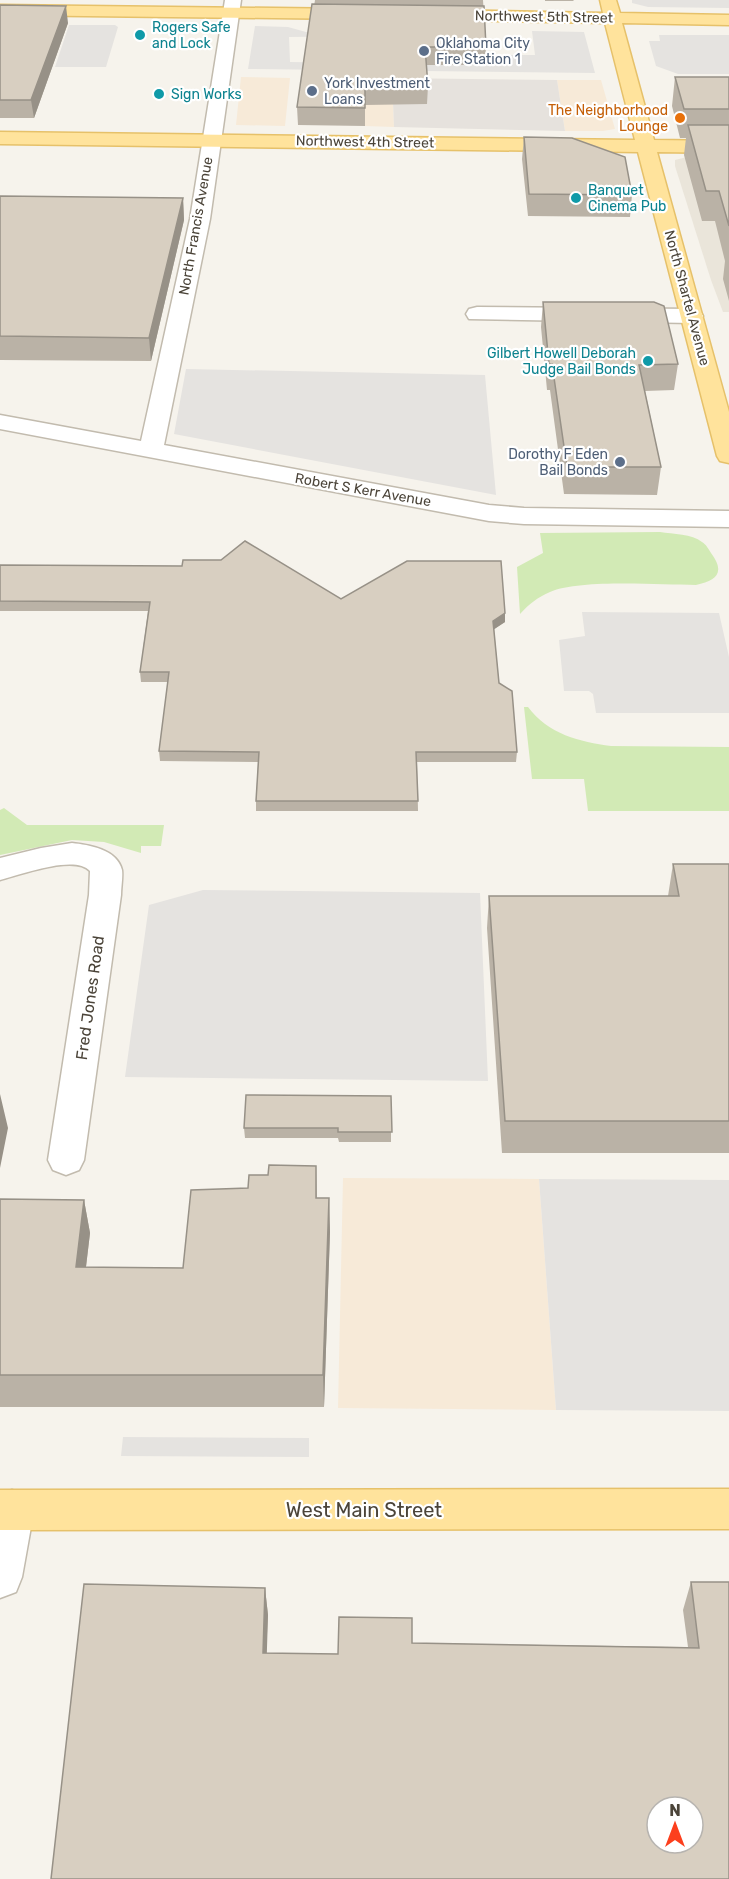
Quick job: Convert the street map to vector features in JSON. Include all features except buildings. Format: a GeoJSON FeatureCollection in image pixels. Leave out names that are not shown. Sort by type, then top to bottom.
{"type":"FeatureCollection","features":[{"type":"Feature","properties":{"kind":"main road","name":"North Shartel Avenue"},"geometry":{"type":"LineString","coordinates":[[608,0],[644,146],[729,456]]}},
{"type":"Feature","properties":{"kind":"main road"},"geometry":{"type":"LineString","coordinates":[[0,10],[232,6],[376,14]]}},
{"type":"Feature","properties":{"kind":"main road","name":"Northwest 5th Street"},"geometry":{"type":"LineString","coordinates":[[423,15],[729,20]]}},
{"type":"Feature","properties":{"kind":"main road","name":"Northwest 4th Street"},"geometry":{"type":"LineString","coordinates":[[0,138],[729,147]]}},
{"type":"Feature","properties":{"kind":"main road","name":"West Main Street"},"geometry":{"type":"LineString","coordinates":[[6,1510],[729,1509]]}},
{"type":"Feature","properties":{"kind":"street","name":"North Francis Avenue"},"geometry":{"type":"LineString","coordinates":[[151,451],[200,219],[232,6]]}},
{"type":"Feature","properties":{"kind":"street"},"geometry":{"type":"LineString","coordinates":[[477,314],[692,316]]}},
{"type":"Feature","properties":{"kind":"street","name":"Robert S Kerr Avenue"},"geometry":{"type":"LineString","coordinates":[[0,422],[489,513],[524,516],[729,519]]}},
{"type":"Feature","properties":{"kind":"street","name":"Fred Jones Road"},"geometry":{"type":"LineString","coordinates":[[0,869],[52,856],[78,853],[96,857],[102,861],[106,869],[107,879],[66,1160]]}},
{"type":"Feature","properties":{"kind":"street"},"geometry":{"type":"LineString","coordinates":[[0,1577],[6,1510]]}},
{"type":"Feature","properties":{"kind":"shaded area"},"geometry":{"type":"Polygon","coordinates":[[[632,0],[729,0],[729,8],[648,7],[632,3],[632,0]]]}},
{"type":"Feature","properties":{"kind":"shaded area"},"geometry":{"type":"Polygon","coordinates":[[[69,25],[115,25],[118,27],[106,67],[55,67],[69,25]]]}},
{"type":"Feature","properties":{"kind":"shaded area"},"geometry":{"type":"Polygon","coordinates":[[[255,26],[288,27],[306,32],[376,32],[375,36],[289,37],[290,62],[494,65],[495,55],[535,55],[532,31],[584,32],[595,73],[248,69],[255,26]]]}},
{"type":"Feature","properties":{"kind":"shaded area"},"geometry":{"type":"Polygon","coordinates":[[[659,35],[729,35],[729,74],[678,74],[656,66],[649,41],[660,41],[659,35]]]}},
{"type":"Feature","properties":{"kind":"shaded area"},"geometry":{"type":"Polygon","coordinates":[[[241,77],[290,78],[285,126],[236,125],[241,77]]]}},
{"type":"Feature","properties":{"kind":"shaded area"},"geometry":{"type":"Polygon","coordinates":[[[392,78],[394,127],[365,126],[365,79],[392,78]]]}},
{"type":"Feature","properties":{"kind":"shaded area"},"geometry":{"type":"Polygon","coordinates":[[[392,78],[557,80],[565,131],[394,127],[392,78]]]}},
{"type":"Feature","properties":{"kind":"shaded area"},"geometry":{"type":"Polygon","coordinates":[[[557,80],[601,80],[615,129],[565,131],[557,80]]]}},
{"type":"Feature","properties":{"kind":"shaded area"},"geometry":{"type":"Polygon","coordinates":[[[687,157],[729,157],[729,312],[723,312],[711,280],[675,166],[675,160],[687,157]]]}},
{"type":"Feature","properties":{"kind":"shaded area"},"geometry":{"type":"Polygon","coordinates":[[[186,369],[485,375],[496,495],[174,434],[186,369]]]}},
{"type":"Feature","properties":{"kind":"shaded area"},"geometry":{"type":"Polygon","coordinates":[[[582,612],[719,613],[729,657],[729,713],[596,713],[593,694],[589,691],[564,691],[559,640],[585,636],[582,612]]]}},
{"type":"Feature","properties":{"kind":"shaded area"},"geometry":{"type":"Polygon","coordinates":[[[203,890],[480,893],[488,1081],[125,1077],[149,905],[203,890]]]}},
{"type":"Feature","properties":{"kind":"shaded area"},"geometry":{"type":"Polygon","coordinates":[[[343,1178],[539,1179],[556,1410],[338,1408],[343,1178]]]}},
{"type":"Feature","properties":{"kind":"shaded area"},"geometry":{"type":"Polygon","coordinates":[[[539,1179],[729,1180],[729,1411],[556,1410],[539,1179]]]}},
{"type":"Feature","properties":{"kind":"shaded area"},"geometry":{"type":"Polygon","coordinates":[[[123,1437],[309,1438],[309,1457],[121,1456],[123,1437]]]}},
{"type":"Feature","properties":{"kind":"green space"},"geometry":{"type":"Polygon","coordinates":[[[660,532],[698,539],[707,547],[715,560],[718,566],[717,575],[709,581],[696,585],[600,584],[564,588],[542,596],[520,614],[517,567],[543,553],[540,533],[660,532]]]}},
{"type":"Feature","properties":{"kind":"green space"},"geometry":{"type":"Polygon","coordinates":[[[524,707],[528,707],[545,724],[565,735],[599,744],[729,747],[729,811],[588,811],[584,779],[532,779],[524,707]]]}},
{"type":"Feature","properties":{"kind":"green space"},"geometry":{"type":"Polygon","coordinates":[[[4,808],[27,825],[164,825],[161,846],[141,846],[141,853],[104,842],[72,840],[0,855],[0,810],[4,808]]]}},
{"type":"Feature","properties":{"kind":"place","name":"Rogers Safe and Lock"},"geometry":{"type":"Point","coordinates":[140,35]}},
{"type":"Feature","properties":{"kind":"place","name":"Oklahoma City Fire Station 1"},"geometry":{"type":"Point","coordinates":[424,51]}},
{"type":"Feature","properties":{"kind":"place","name":"York Investment Loans"},"geometry":{"type":"Point","coordinates":[312,91]}},
{"type":"Feature","properties":{"kind":"place","name":"Sign Works"},"geometry":{"type":"Point","coordinates":[159,94]}},
{"type":"Feature","properties":{"kind":"place","name":"The Neighborhood Lounge"},"geometry":{"type":"Point","coordinates":[680,118]}},
{"type":"Feature","properties":{"kind":"place","name":"Banquet Cinema Pub"},"geometry":{"type":"Point","coordinates":[576,198]}},
{"type":"Feature","properties":{"kind":"place","name":"Gilbert Howell Deborah Judge Bail Bonds"},"geometry":{"type":"Point","coordinates":[648,361]}},
{"type":"Feature","properties":{"kind":"place","name":"Dorothy F Eden Bail Bonds"},"geometry":{"type":"Point","coordinates":[620,462]}}]}
